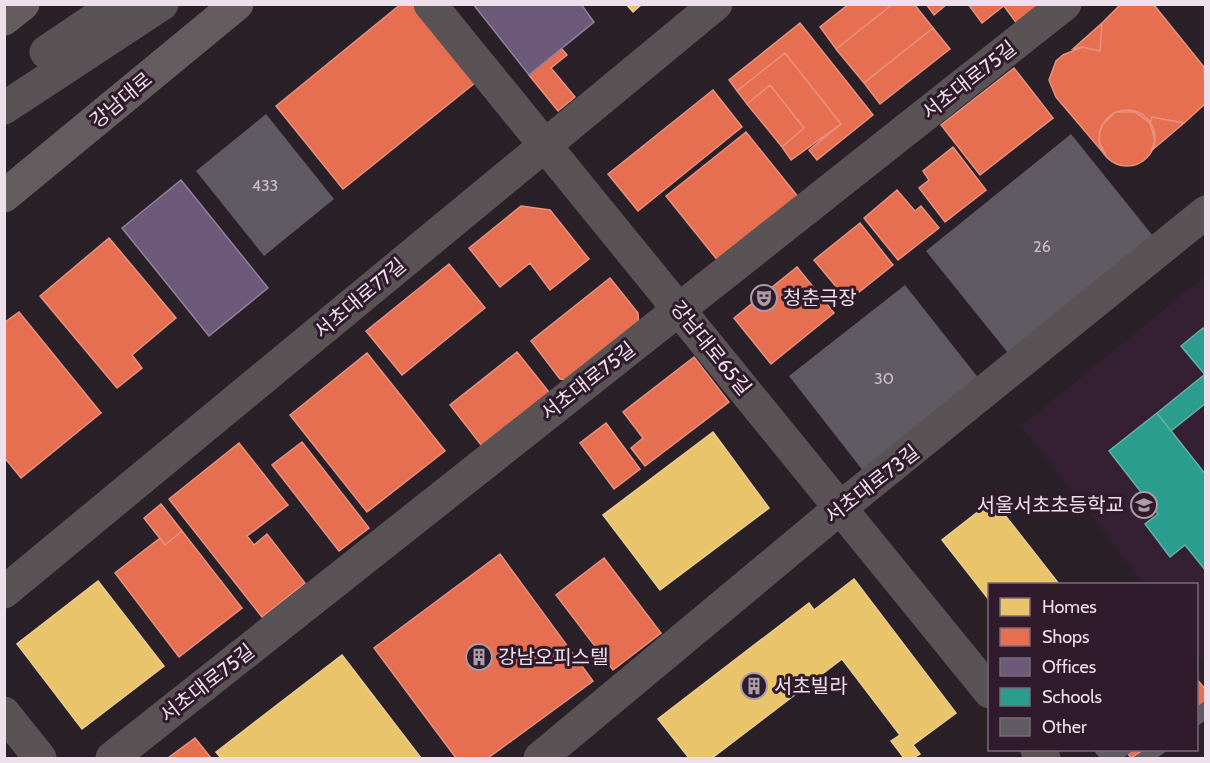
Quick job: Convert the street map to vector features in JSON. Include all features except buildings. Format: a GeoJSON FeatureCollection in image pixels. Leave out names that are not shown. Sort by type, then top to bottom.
{"type":"FeatureCollection","features":[{"type":"Feature","properties":{"kind":"main road"},"geometry":{"type":"LineString","coordinates":[[4,20],[23,4]]}},
{"type":"Feature","properties":{"kind":"main road","name":"강남대로"},"geometry":{"type":"LineString","coordinates":[[4,196],[237,4]]}},
{"type":"Feature","properties":{"kind":"street"},"geometry":{"type":"LineString","coordinates":[[4,81],[117,4]]}},
{"type":"Feature","properties":{"kind":"street"},"geometry":{"type":"LineString","coordinates":[[4,108],[162,4]]}},
{"type":"Feature","properties":{"kind":"street","name":"강남대로65길"},"geometry":{"type":"LineString","coordinates":[[430,4],[988,690]]}},
{"type":"Feature","properties":{"kind":"street","name":"서초대로77길"},"geometry":{"type":"LineString","coordinates":[[4,592],[716,4]]}},
{"type":"Feature","properties":{"kind":"street","name":"서초대로75길"},"geometry":{"type":"LineString","coordinates":[[112,759],[1065,4]]}},
{"type":"Feature","properties":{"kind":"street","name":"서초대로73길"},"geometry":{"type":"LineString","coordinates":[[540,759],[839,509],[1206,212]]}},
{"type":"Feature","properties":{"kind":"street"},"geometry":{"type":"LineString","coordinates":[[4,713],[40,759]]}},
{"type":"Feature","properties":{"kind":"shaded area","name":"서울서초초등학교"},"geometry":{"type":"Polygon","coordinates":[[[1205,276],[1205,664],[1198,654],[1198,583],[1143,583],[1021,426],[1205,276]]]}},
{"type":"Feature","properties":{"kind":"place","name":"청춘극장"},"geometry":{"type":"Point","coordinates":[764,298]}},
{"type":"Feature","properties":{"kind":"place","name":"서울서초초등학교"},"geometry":{"type":"Point","coordinates":[1144,505]}},
{"type":"Feature","properties":{"kind":"place","name":"강남오피스텔"},"geometry":{"type":"Point","coordinates":[479,657]}},
{"type":"Feature","properties":{"kind":"place","name":"서초빌라"},"geometry":{"type":"Point","coordinates":[754,686]}}]}
